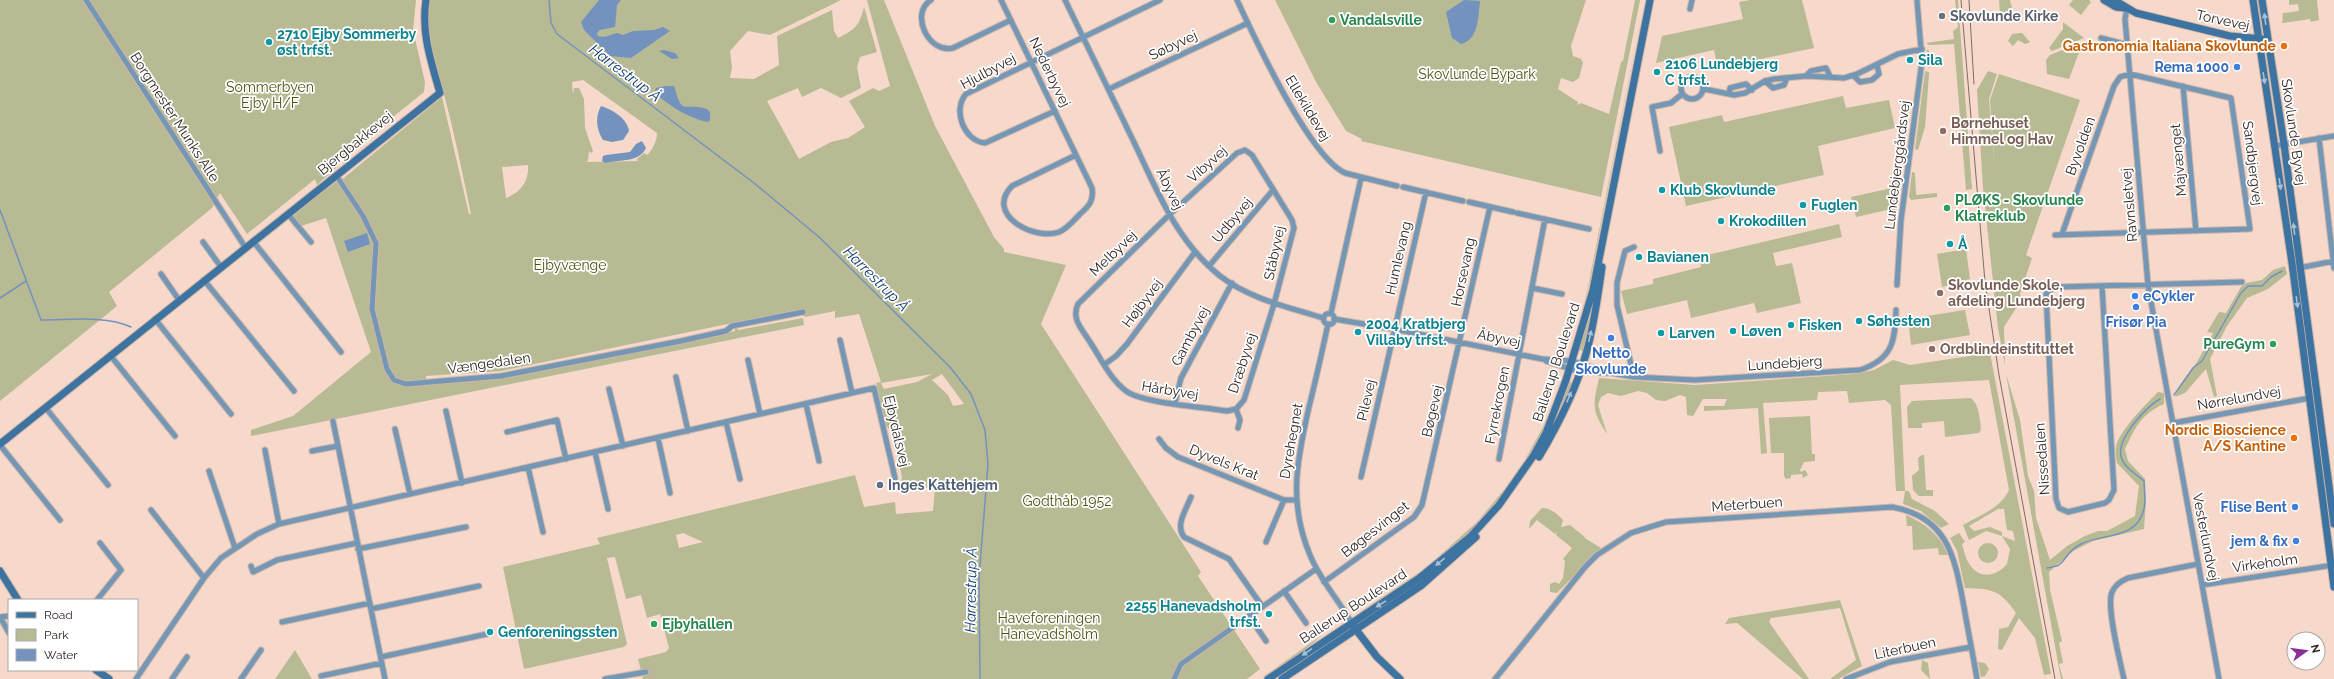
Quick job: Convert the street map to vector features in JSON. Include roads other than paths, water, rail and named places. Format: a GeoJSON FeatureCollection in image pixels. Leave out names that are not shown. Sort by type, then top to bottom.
{"type":"FeatureCollection","features":[{"type":"Feature","properties":{"kind":"street","name":"Borgmester Munks Alle"},"geometry":{"type":"LineString","coordinates":[[86,0],[245,247]]}},
{"type":"Feature","properties":{"kind":"street","name":"Bjergbakkevej"},"geometry":{"type":"LineString","coordinates":[[60,520],[0,444],[245,247],[440,93],[427,48],[424,29],[426,0]]}},
{"type":"Feature","properties":{"kind":"street"},"geometry":{"type":"LineString","coordinates":[[931,0],[923,8],[921,20],[933,44],[944,49],[953,48],[1011,20]]}},
{"type":"Feature","properties":{"kind":"street","name":"Nederbyvej"},"geometry":{"type":"LineString","coordinates":[[1002,0],[1092,188],[1092,200],[1089,206],[1064,230],[1051,234],[1023,228],[1010,219],[1004,207],[1003,200],[1006,192],[1012,186],[1076,155]]}},
{"type":"Feature","properties":{"kind":"street","name":"Åbyvej"},"geometry":{"type":"LineString","coordinates":[[1065,0],[1169,215],[1195,252],[1209,266],[1232,283],[1274,304],[1323,318]]}},
{"type":"Feature","properties":{"kind":"street","name":"Hjulbyvej"},"geometry":{"type":"LineString","coordinates":[[1055,111],[985,143],[974,140],[962,122],[959,115],[959,104],[966,94],[1160,0]]}},
{"type":"Feature","properties":{"kind":"street","name":"Ellekildevej"},"geometry":{"type":"LineString","coordinates":[[1237,0],[1268,66],[1322,155],[1338,170],[1361,178],[1397,186]]}},
{"type":"Feature","properties":{"kind":"street","name":"Ballerup Boulevard"},"geometry":{"type":"LineString","coordinates":[[1268,679],[1351,622],[1418,579],[1470,537],[1495,510],[1516,482],[1546,433],[1572,361],[1597,270],[1650,0]]}},
{"type":"Feature","properties":{"kind":"street","name":"Ballerup Boulevard"},"geometry":{"type":"LineString","coordinates":[[1282,679],[1357,630],[1422,585],[1447,565],[1502,509],[1549,439],[1563,413],[1583,364],[1594,319],[1654,0]]}},
{"type":"Feature","properties":{"kind":"street"},"geometry":{"type":"LineString","coordinates":[[1690,9],[1692,0]]}},
{"type":"Feature","properties":{"kind":"street","name":"Lundebjerggårdsvej"},"geometry":{"type":"LineString","coordinates":[[1897,285],[1901,220],[1921,75],[1922,49],[1916,0]]}},
{"type":"Feature","properties":{"kind":"street","name":"Torvevej"},"geometry":{"type":"LineString","coordinates":[[2104,0],[2116,7],[2127,9]]}},
{"type":"Feature","properties":{"kind":"street","name":"Torvevej"},"geometry":{"type":"LineString","coordinates":[[2114,0],[2136,13],[2230,36],[2258,40],[2268,39]]}},
{"type":"Feature","properties":{"kind":"street","name":"Skovlunde Byvej"},"geometry":{"type":"LineString","coordinates":[[2252,0],[2292,263],[2333,565],[2334,587]]}},
{"type":"Feature","properties":{"kind":"street","name":"Skovlunde Byvej"},"geometry":{"type":"LineString","coordinates":[[2262,0],[2284,144],[2299,268],[2331,486],[2334,524]]}},
{"type":"Feature","properties":{"kind":"street","name":"Ravnsletvej"},"geometry":{"type":"LineString","coordinates":[[2127,9],[2125,19],[2142,233],[2148,285],[2168,399]]}},
{"type":"Feature","properties":{"kind":"street","name":"Søbyvej"},"geometry":{"type":"LineString","coordinates":[[1108,89],[1248,23]]}},
{"type":"Feature","properties":{"kind":"street"},"geometry":{"type":"LineString","coordinates":[[2101,38],[2128,45]]}},
{"type":"Feature","properties":{"kind":"street"},"geometry":{"type":"LineString","coordinates":[[1682,94],[1694,97],[1704,89],[1734,95],[1752,90],[1765,82],[1786,78],[1806,76],[1819,78],[1830,76],[1844,78],[1854,76],[1898,54],[1922,49]]}},
{"type":"Feature","properties":{"kind":"street"},"geometry":{"type":"LineString","coordinates":[[1854,76],[1860,82],[1872,80],[1879,74],[1877,65]]}},
{"type":"Feature","properties":{"kind":"street"},"geometry":{"type":"LineString","coordinates":[[1806,76],[1811,71],[1826,68],[1828,69],[1830,76]]}},
{"type":"Feature","properties":{"kind":"street","name":"Sandbjergvej"},"geometry":{"type":"LineString","coordinates":[[2130,74],[2231,98],[2250,229],[2142,233]]}},
{"type":"Feature","properties":{"kind":"street","name":"Byvolden"},"geometry":{"type":"LineString","coordinates":[[2062,234],[2114,86],[2120,77],[2130,74]]}},
{"type":"Feature","properties":{"kind":"street"},"geometry":{"type":"LineString","coordinates":[[1682,94],[1680,87],[1688,78],[1701,81],[1704,89]]}},
{"type":"Feature","properties":{"kind":"street"},"geometry":{"type":"LineString","coordinates":[[1765,82],[1773,88],[1784,85],[1786,78]]}},
{"type":"Feature","properties":{"kind":"street"},"geometry":{"type":"LineString","coordinates":[[1729,94],[1730,88],[1746,84],[1752,90]]}},
{"type":"Feature","properties":{"kind":"street","name":"Majvænget"},"geometry":{"type":"LineString","coordinates":[[2183,86],[2196,231]]}},
{"type":"Feature","properties":{"kind":"street"},"geometry":{"type":"LineString","coordinates":[[1660,151],[1652,107],[1671,103],[1682,94]]}},
{"type":"Feature","properties":{"kind":"street"},"geometry":{"type":"LineString","coordinates":[[2274,146],[2334,136]]}},
{"type":"Feature","properties":{"kind":"street"},"geometry":{"type":"LineString","coordinates":[[2319,138],[2334,268]]}},
{"type":"Feature","properties":{"kind":"street","name":"Vibyvej"},"geometry":{"type":"LineString","coordinates":[[1169,215],[1237,153],[1245,150]]}},
{"type":"Feature","properties":{"kind":"street","name":"Ståbyvej"},"geometry":{"type":"LineString","coordinates":[[1245,150],[1252,155],[1274,190],[1292,220],[1294,228],[1274,304]]}},
{"type":"Feature","properties":{"kind":"street","name":"Vængedalen"},"geometry":{"type":"LineString","coordinates":[[336,175],[375,236],[377,251],[372,299],[374,322],[387,370],[390,376],[398,383],[419,383],[501,376],[726,331],[732,326],[803,312]]}},
{"type":"Feature","properties":{"kind":"street"},"geometry":{"type":"LineString","coordinates":[[1331,313],[1326,314],[1323,318],[1328,324],[1334,319],[1331,313],[1361,178]]}},
{"type":"Feature","properties":{"kind":"street"},"geometry":{"type":"LineString","coordinates":[[1403,187],[1463,201]]}},
{"type":"Feature","properties":{"kind":"street","name":"Udbyvej"},"geometry":{"type":"LineString","coordinates":[[1209,266],[1274,190]]}},
{"type":"Feature","properties":{"kind":"street","name":"Humlevang"},"geometry":{"type":"LineString","coordinates":[[1394,328],[1426,192]]}},
{"type":"Feature","properties":{"kind":"street"},"geometry":{"type":"LineString","coordinates":[[1469,202],[1589,229]]}},
{"type":"Feature","properties":{"kind":"street","name":"Horsevang"},"geometry":{"type":"LineString","coordinates":[[1460,343],[1490,207]]}},
{"type":"Feature","properties":{"kind":"street"},"geometry":{"type":"LineString","coordinates":[[288,214],[311,242]]}},
{"type":"Feature","properties":{"kind":"street","name":"Melbyvej"},"geometry":{"type":"LineString","coordinates":[[1075,310],[1078,304],[1169,215]]}},
{"type":"Feature","properties":{"kind":"street","name":"Fyrrekrogen"},"geometry":{"type":"LineString","coordinates":[[1499,460],[1545,219]]}},
{"type":"Feature","properties":{"kind":"street"},"geometry":{"type":"LineString","coordinates":[[2055,235],[2142,233]]}},
{"type":"Feature","properties":{"kind":"street"},"geometry":{"type":"LineString","coordinates":[[253,241],[341,352]]}},
{"type":"Feature","properties":{"kind":"street"},"geometry":{"type":"LineString","coordinates":[[203,242],[221,267]]}},
{"type":"Feature","properties":{"kind":"street"},"geometry":{"type":"LineString","coordinates":[[1634,247],[1625,251],[1616,293],[1617,305],[1634,377]]}},
{"type":"Feature","properties":{"kind":"street","name":"Højbyvej"},"geometry":{"type":"LineString","coordinates":[[1105,364],[1116,356],[1126,344],[1195,252]]}},
{"type":"Feature","properties":{"kind":"street"},"geometry":{"type":"LineString","coordinates":[[2299,268],[2333,261]]}},
{"type":"Feature","properties":{"kind":"street"},"geometry":{"type":"LineString","coordinates":[[161,274],[179,300]]}},
{"type":"Feature","properties":{"kind":"street"},"geometry":{"type":"LineString","coordinates":[[204,280],[294,391]]}},
{"type":"Feature","properties":{"kind":"street","name":"Nissedalen"},"geometry":{"type":"LineString","coordinates":[[2102,286],[2114,490],[2109,500],[2105,503],[2068,512],[2060,508],[2056,499],[2045,302],[2050,290],[2056,287],[2242,282]]}},
{"type":"Feature","properties":{"kind":"street","name":"Gambyvej"},"geometry":{"type":"LineString","coordinates":[[1175,403],[1181,378],[1232,283]]}},
{"type":"Feature","properties":{"kind":"street"},"geometry":{"type":"LineString","coordinates":[[1532,288],[1562,294]]}},
{"type":"Feature","properties":{"kind":"street","name":"Dræbyvej"},"geometry":{"type":"LineString","coordinates":[[1238,428],[1239,415],[1236,409],[1244,400],[1274,304]]}},
{"type":"Feature","properties":{"kind":"street","name":"Hårbyvej"},"geometry":{"type":"LineString","coordinates":[[1075,310],[1076,320],[1117,382],[1132,395],[1227,411],[1236,409]]}},
{"type":"Feature","properties":{"kind":"street","name":"Lundebjerg"},"geometry":{"type":"LineString","coordinates":[[1569,370],[1610,373],[1634,377],[1695,380],[1860,370],[1873,366],[1888,352],[1895,335],[1896,310]]}},
{"type":"Feature","properties":{"kind":"street"},"geometry":{"type":"LineString","coordinates":[[155,319],[231,414]]}},
{"type":"Feature","properties":{"kind":"street","name":"Åbyvej"},"geometry":{"type":"LineString","coordinates":[[1334,319],[1394,328],[1542,359],[1572,361]]}},
{"type":"Feature","properties":{"kind":"street","name":"Dyrehegnet"},"geometry":{"type":"LineString","coordinates":[[1328,324],[1298,455],[1296,500],[1305,543],[1316,570],[1351,622]]}},
{"type":"Feature","properties":{"kind":"street","name":"Pilevej"},"geometry":{"type":"LineString","coordinates":[[1361,477],[1394,328]]}},
{"type":"Feature","properties":{"kind":"street"},"geometry":{"type":"LineString","coordinates":[[840,340],[852,393]]}},
{"type":"Feature","properties":{"kind":"street","name":"Bøgevej"},"geometry":{"type":"LineString","coordinates":[[1427,484],[1460,343]]}},
{"type":"Feature","properties":{"kind":"street"},"geometry":{"type":"LineString","coordinates":[[110,355],[175,436]]}},
{"type":"Feature","properties":{"kind":"street","name":"Åbyvej"},"geometry":{"type":"LineString","coordinates":[[1542,359],[1569,370]]}},
{"type":"Feature","properties":{"kind":"street"},"geometry":{"type":"LineString","coordinates":[[748,360],[760,414]]}},
{"type":"Feature","properties":{"kind":"street","name":"Lundebjerg"},"geometry":{"type":"LineString","coordinates":[[1572,361],[1610,373]]}},
{"type":"Feature","properties":{"kind":"street"},"geometry":{"type":"LineString","coordinates":[[676,377],[688,431]]}},
{"type":"Feature","properties":{"kind":"street","name":"Ejbydalsvej"},"geometry":{"type":"LineString","coordinates":[[136,679],[204,578],[222,558],[257,534],[279,524],[874,388],[895,478]]}},
{"type":"Feature","properties":{"kind":"street"},"geometry":{"type":"LineString","coordinates":[[609,389],[623,446]]}},
{"type":"Feature","properties":{"kind":"street","name":"Nørrelundvej"},"geometry":{"type":"LineString","coordinates":[[2173,423],[2310,398]]}},
{"type":"Feature","properties":{"kind":"street","name":"Vesterlundvej"},"geometry":{"type":"LineString","coordinates":[[2168,399],[2219,679]]}},
{"type":"Feature","properties":{"kind":"street"},"geometry":{"type":"LineString","coordinates":[[806,404],[820,461]]}},
{"type":"Feature","properties":{"kind":"street"},"geometry":{"type":"LineString","coordinates":[[45,407],[108,485]]}},
{"type":"Feature","properties":{"kind":"street"},"geometry":{"type":"LineString","coordinates":[[446,411],[462,482]]}},
{"type":"Feature","properties":{"kind":"street"},"geometry":{"type":"LineString","coordinates":[[507,432],[557,420],[566,459]]}},
{"type":"Feature","properties":{"kind":"street"},"geometry":{"type":"LineString","coordinates":[[333,421],[385,679]]}},
{"type":"Feature","properties":{"kind":"street"},"geometry":{"type":"LineString","coordinates":[[726,422],[740,479]]}},
{"type":"Feature","properties":{"kind":"street"},"geometry":{"type":"LineString","coordinates":[[395,429],[410,494]]}},
{"type":"Feature","properties":{"kind":"street"},"geometry":{"type":"LineString","coordinates":[[658,438],[670,493]]}},
{"type":"Feature","properties":{"kind":"street","name":"Dyvels Krat"},"geometry":{"type":"LineString","coordinates":[[1159,439],[1166,448],[1178,457],[1284,500],[1296,500]]}},
{"type":"Feature","properties":{"kind":"street"},"geometry":{"type":"LineString","coordinates":[[312,451],[338,446]]}},
{"type":"Feature","properties":{"kind":"street"},"geometry":{"type":"LineString","coordinates":[[265,450],[279,524]]}},
{"type":"Feature","properties":{"kind":"street"},"geometry":{"type":"LineString","coordinates":[[595,452],[608,509]]}},
{"type":"Feature","properties":{"kind":"street"},"geometry":{"type":"LineString","coordinates":[[528,467],[543,532]]}},
{"type":"Feature","properties":{"kind":"street"},"geometry":{"type":"LineString","coordinates":[[209,471],[235,548]]}},
{"type":"Feature","properties":{"kind":"street","name":"Bøgesvinget"},"geometry":{"type":"LineString","coordinates":[[1324,582],[1414,517],[1422,505],[1427,484]]}},
{"type":"Feature","properties":{"kind":"street"},"geometry":{"type":"LineString","coordinates":[[1191,497],[1179,527],[1180,532],[1184,538],[1229,559],[1262,606]]}},
{"type":"Feature","properties":{"kind":"street"},"geometry":{"type":"LineString","coordinates":[[1266,542],[1284,500]]}},
{"type":"Feature","properties":{"kind":"street","name":"Meterbuen"},"geometry":{"type":"LineString","coordinates":[[1495,679],[1585,566],[1597,555],[1631,533],[1661,523],[1685,520],[1892,507],[1911,512],[1936,528],[1949,546],[1957,568],[1977,679]]}},
{"type":"Feature","properties":{"kind":"street"},"geometry":{"type":"LineString","coordinates":[[151,510],[204,578]]}},
{"type":"Feature","properties":{"kind":"street"},"geometry":{"type":"LineString","coordinates":[[358,549],[466,527]]}},
{"type":"Feature","properties":{"kind":"street"},"geometry":{"type":"LineString","coordinates":[[98,599],[121,570],[100,543]]}},
{"type":"Feature","properties":{"kind":"street"},"geometry":{"type":"LineString","coordinates":[[251,566],[253,572],[277,560],[357,543]]}},
{"type":"Feature","properties":{"kind":"street"},"geometry":{"type":"LineString","coordinates":[[2124,679],[2110,605],[2113,589],[2121,580],[2198,564]]}},
{"type":"Feature","properties":{"kind":"street","name":"Virkeholm"},"geometry":{"type":"LineString","coordinates":[[2202,585],[2333,565]]}},
{"type":"Feature","properties":{"kind":"street"},"geometry":{"type":"LineString","coordinates":[[1174,679],[1181,664],[1262,606],[1316,570]]}},
{"type":"Feature","properties":{"kind":"street"},"geometry":{"type":"LineString","coordinates":[[0,571],[17,599]]}},
{"type":"Feature","properties":{"kind":"street"},"geometry":{"type":"LineString","coordinates":[[282,622],[479,586]]}},
{"type":"Feature","properties":{"kind":"street"},"geometry":{"type":"LineString","coordinates":[[1284,592],[1306,623]]}},
{"type":"Feature","properties":{"kind":"street"},"geometry":{"type":"LineString","coordinates":[[8,616],[0,617],[8,631]]}},
{"type":"Feature","properties":{"kind":"street"},"geometry":{"type":"LineString","coordinates":[[1249,616],[1266,641]]}},
{"type":"Feature","properties":{"kind":"street"},"geometry":{"type":"LineString","coordinates":[[1351,622],[1377,657],[1400,679]]}},
{"type":"Feature","properties":{"kind":"street"},"geometry":{"type":"LineString","coordinates":[[381,657],[487,634]]}},
{"type":"Feature","properties":{"kind":"street","name":"Literbuen"},"geometry":{"type":"LineString","coordinates":[[1846,679],[1890,662],[1971,647]]}},
{"type":"Feature","properties":{"kind":"street"},"geometry":{"type":"LineString","coordinates":[[241,679],[261,650]]}},
{"type":"Feature","properties":{"kind":"street"},"geometry":{"type":"LineString","coordinates":[[172,679],[187,657]]}},
{"type":"Feature","properties":{"kind":"street"},"geometry":{"type":"LineString","coordinates":[[321,676],[382,664]]}},
{"type":"Feature","properties":{"kind":"street"},"geometry":{"type":"LineString","coordinates":[[97,671],[109,679]]}},
{"type":"Feature","properties":{"kind":"street"},"geometry":{"type":"LineString","coordinates":[[605,679],[646,672]]}},
{"type":"Feature","properties":{"kind":"water"},"geometry":{"type":"Polygon","coordinates":[[[599,0],[621,0],[617,5],[615,27],[600,30],[597,33],[598,36],[604,37],[617,33],[623,35],[633,31],[654,30],[663,27],[670,31],[631,58],[610,56],[584,30],[581,22],[599,0]]]}},
{"type":"Feature","properties":{"kind":"water"},"geometry":{"type":"Polygon","coordinates":[[[1464,0],[1480,1],[1478,20],[1474,33],[1467,42],[1461,44],[1452,38],[1446,12],[1464,0]]]}},
{"type":"Feature","properties":{"kind":"water"},"geometry":{"type":"Polygon","coordinates":[[[664,50],[675,53],[679,58],[672,59],[659,51],[664,50]]]}},
{"type":"Feature","properties":{"kind":"water"},"geometry":{"type":"Polygon","coordinates":[[[674,86],[679,102],[682,105],[707,109],[710,112],[710,120],[708,122],[693,118],[673,107],[654,93],[656,88],[674,86]]]}},
{"type":"Feature","properties":{"kind":"water"},"geometry":{"type":"Polygon","coordinates":[[[601,106],[615,112],[628,126],[629,131],[623,140],[612,142],[603,140],[597,123],[601,106]]]}},
{"type":"Feature","properties":{"kind":"water"},"geometry":{"type":"Polygon","coordinates":[[[642,141],[646,148],[639,156],[629,160],[606,163],[602,161],[603,156],[606,155],[630,152],[636,144],[642,141]]]}},
{"type":"Feature","properties":{"kind":"water"},"geometry":{"type":"Polygon","coordinates":[[[367,233],[370,244],[348,252],[344,241],[367,233]]]}},
{"type":"Feature","properties":{"kind":"waterway","name":"Harrestrup Å"},"geometry":{"type":"LineString","coordinates":[[549,0],[551,23],[557,34],[754,183],[819,237],[950,367],[971,394],[985,430],[988,464],[979,578],[980,679]]}},
{"type":"Feature","properties":{"kind":"waterway"},"geometry":{"type":"LineString","coordinates":[[0,210],[41,320],[98,320],[121,323],[131,327]]}},
{"type":"Feature","properties":{"kind":"waterway"},"geometry":{"type":"LineString","coordinates":[[2174,395],[2193,368],[2202,361],[2241,293],[2248,286],[2262,286],[2271,277],[2282,271]]}},
{"type":"Feature","properties":{"kind":"waterway"},"geometry":{"type":"LineString","coordinates":[[0,298],[26,281]]}},
{"type":"Feature","properties":{"kind":"waterway"},"geometry":{"type":"LineString","coordinates":[[2047,568],[2062,563],[2070,552],[2081,544],[2127,531],[2140,519],[2145,506],[2144,481],[2124,464],[2121,456],[2121,449],[2128,432],[2140,416],[2160,399]]}},
{"type":"Feature","properties":{"kind":"tram line"},"geometry":{"type":"LineString","coordinates":[[1961,0],[1985,282],[1999,375],[2055,679]]}},
{"type":"Feature","properties":{"kind":"tram line"},"geometry":{"type":"LineString","coordinates":[[1969,0],[1974,84]]}},
{"type":"Feature","properties":{"kind":"place","name":"Skovlunde Kirke"},"geometry":{"type":"Point","coordinates":[1942,16]}},
{"type":"Feature","properties":{"kind":"place","name":"Vandalsville"},"geometry":{"type":"Point","coordinates":[1332,20]}},
{"type":"Feature","properties":{"kind":"place","name":"2710 Ejby Sommerby øst trfst."},"geometry":{"type":"Point","coordinates":[269,42]}},
{"type":"Feature","properties":{"kind":"place","name":"Gastronomia Italiana Skovlunde"},"geometry":{"type":"Point","coordinates":[2284,46]}},
{"type":"Feature","properties":{"kind":"place","name":"Sila"},"geometry":{"type":"Point","coordinates":[1910,60]}},
{"type":"Feature","properties":{"kind":"place","name":"Rema 1000"},"geometry":{"type":"Point","coordinates":[2237,67]}},
{"type":"Feature","properties":{"kind":"place","name":"2106 Lundebjerg C trfst."},"geometry":{"type":"Point","coordinates":[1657,72]}},
{"type":"Feature","properties":{"kind":"place","name":"Børnehuset Himmel og Hav"},"geometry":{"type":"Point","coordinates":[1943,131]}},
{"type":"Feature","properties":{"kind":"place","name":"Klub Skovlunde"},"geometry":{"type":"Point","coordinates":[1662,190]}},
{"type":"Feature","properties":{"kind":"place","name":"Fuglen"},"geometry":{"type":"Point","coordinates":[1803,205]}},
{"type":"Feature","properties":{"kind":"place","name":"PLØKS - Skovlunde Klatreklub"},"geometry":{"type":"Point","coordinates":[1947,208]}},
{"type":"Feature","properties":{"kind":"place","name":"Krokodillen"},"geometry":{"type":"Point","coordinates":[1721,221]}},
{"type":"Feature","properties":{"kind":"place","name":"Å"},"geometry":{"type":"Point","coordinates":[1950,244]}},
{"type":"Feature","properties":{"kind":"place","name":"Bavianen"},"geometry":{"type":"Point","coordinates":[1639,257]}},
{"type":"Feature","properties":{"kind":"place","name":"Skovlunde Skole, afdeling Lundebjerg"},"geometry":{"type":"Point","coordinates":[1940,293]}},
{"type":"Feature","properties":{"kind":"place","name":"eCykler"},"geometry":{"type":"Point","coordinates":[2135,296]}},
{"type":"Feature","properties":{"kind":"place","name":"Frisør Pia"},"geometry":{"type":"Point","coordinates":[2136,307]}},
{"type":"Feature","properties":{"kind":"place","name":"Søhesten"},"geometry":{"type":"Point","coordinates":[1859,321]}},
{"type":"Feature","properties":{"kind":"place","name":"Fisken"},"geometry":{"type":"Point","coordinates":[1791,325]}},
{"type":"Feature","properties":{"kind":"place","name":"Løven"},"geometry":{"type":"Point","coordinates":[1733,331]}},
{"type":"Feature","properties":{"kind":"place","name":"2004 Kratbjerg Villaby trfst."},"geometry":{"type":"Point","coordinates":[1358,332]}},
{"type":"Feature","properties":{"kind":"place","name":"Larven"},"geometry":{"type":"Point","coordinates":[1661,333]}},
{"type":"Feature","properties":{"kind":"place","name":"Netto Skovlunde"},"geometry":{"type":"Point","coordinates":[1611,338]}},
{"type":"Feature","properties":{"kind":"place","name":"PureGym"},"geometry":{"type":"Point","coordinates":[2273,344]}},
{"type":"Feature","properties":{"kind":"place","name":"Ordblindeinstituttet"},"geometry":{"type":"Point","coordinates":[1932,349]}},
{"type":"Feature","properties":{"kind":"place","name":"Nordic Bioscience A/S Kantine"},"geometry":{"type":"Point","coordinates":[2294,438]}},
{"type":"Feature","properties":{"kind":"place","name":"Inges Kattehjem"},"geometry":{"type":"Point","coordinates":[880,485]}},
{"type":"Feature","properties":{"kind":"place","name":"Flise Bent"},"geometry":{"type":"Point","coordinates":[2295,507]}},
{"type":"Feature","properties":{"kind":"place","name":"jem & fix"},"geometry":{"type":"Point","coordinates":[2296,541]}},
{"type":"Feature","properties":{"kind":"place","name":"2255 Hanevadsholm trfst."},"geometry":{"type":"Point","coordinates":[1269,614]}},
{"type":"Feature","properties":{"kind":"place","name":"Ejbyhallen"},"geometry":{"type":"Point","coordinates":[654,624]}},
{"type":"Feature","properties":{"kind":"place","name":"Genforeningssten"},"geometry":{"type":"Point","coordinates":[490,632]}},
{"type":"Feature","properties":{"kind":"park label","name":"Skovlunde Bypark"},"geometry":{"type":"Point","coordinates":[1477,74]}},
{"type":"Feature","properties":{"kind":"park label","name":"Sommerbyen Ejby H/F"},"geometry":{"type":"Point","coordinates":[270,96]}},
{"type":"Feature","properties":{"kind":"park label","name":"Ejbyvænge"},"geometry":{"type":"Point","coordinates":[570,265]}},
{"type":"Feature","properties":{"kind":"park label","name":"Godthåb 1952"},"geometry":{"type":"Point","coordinates":[1067,501]}},
{"type":"Feature","properties":{"kind":"park label","name":"Haveforeningen Hanevadsholm"},"geometry":{"type":"Point","coordinates":[1049,626]}}]}
